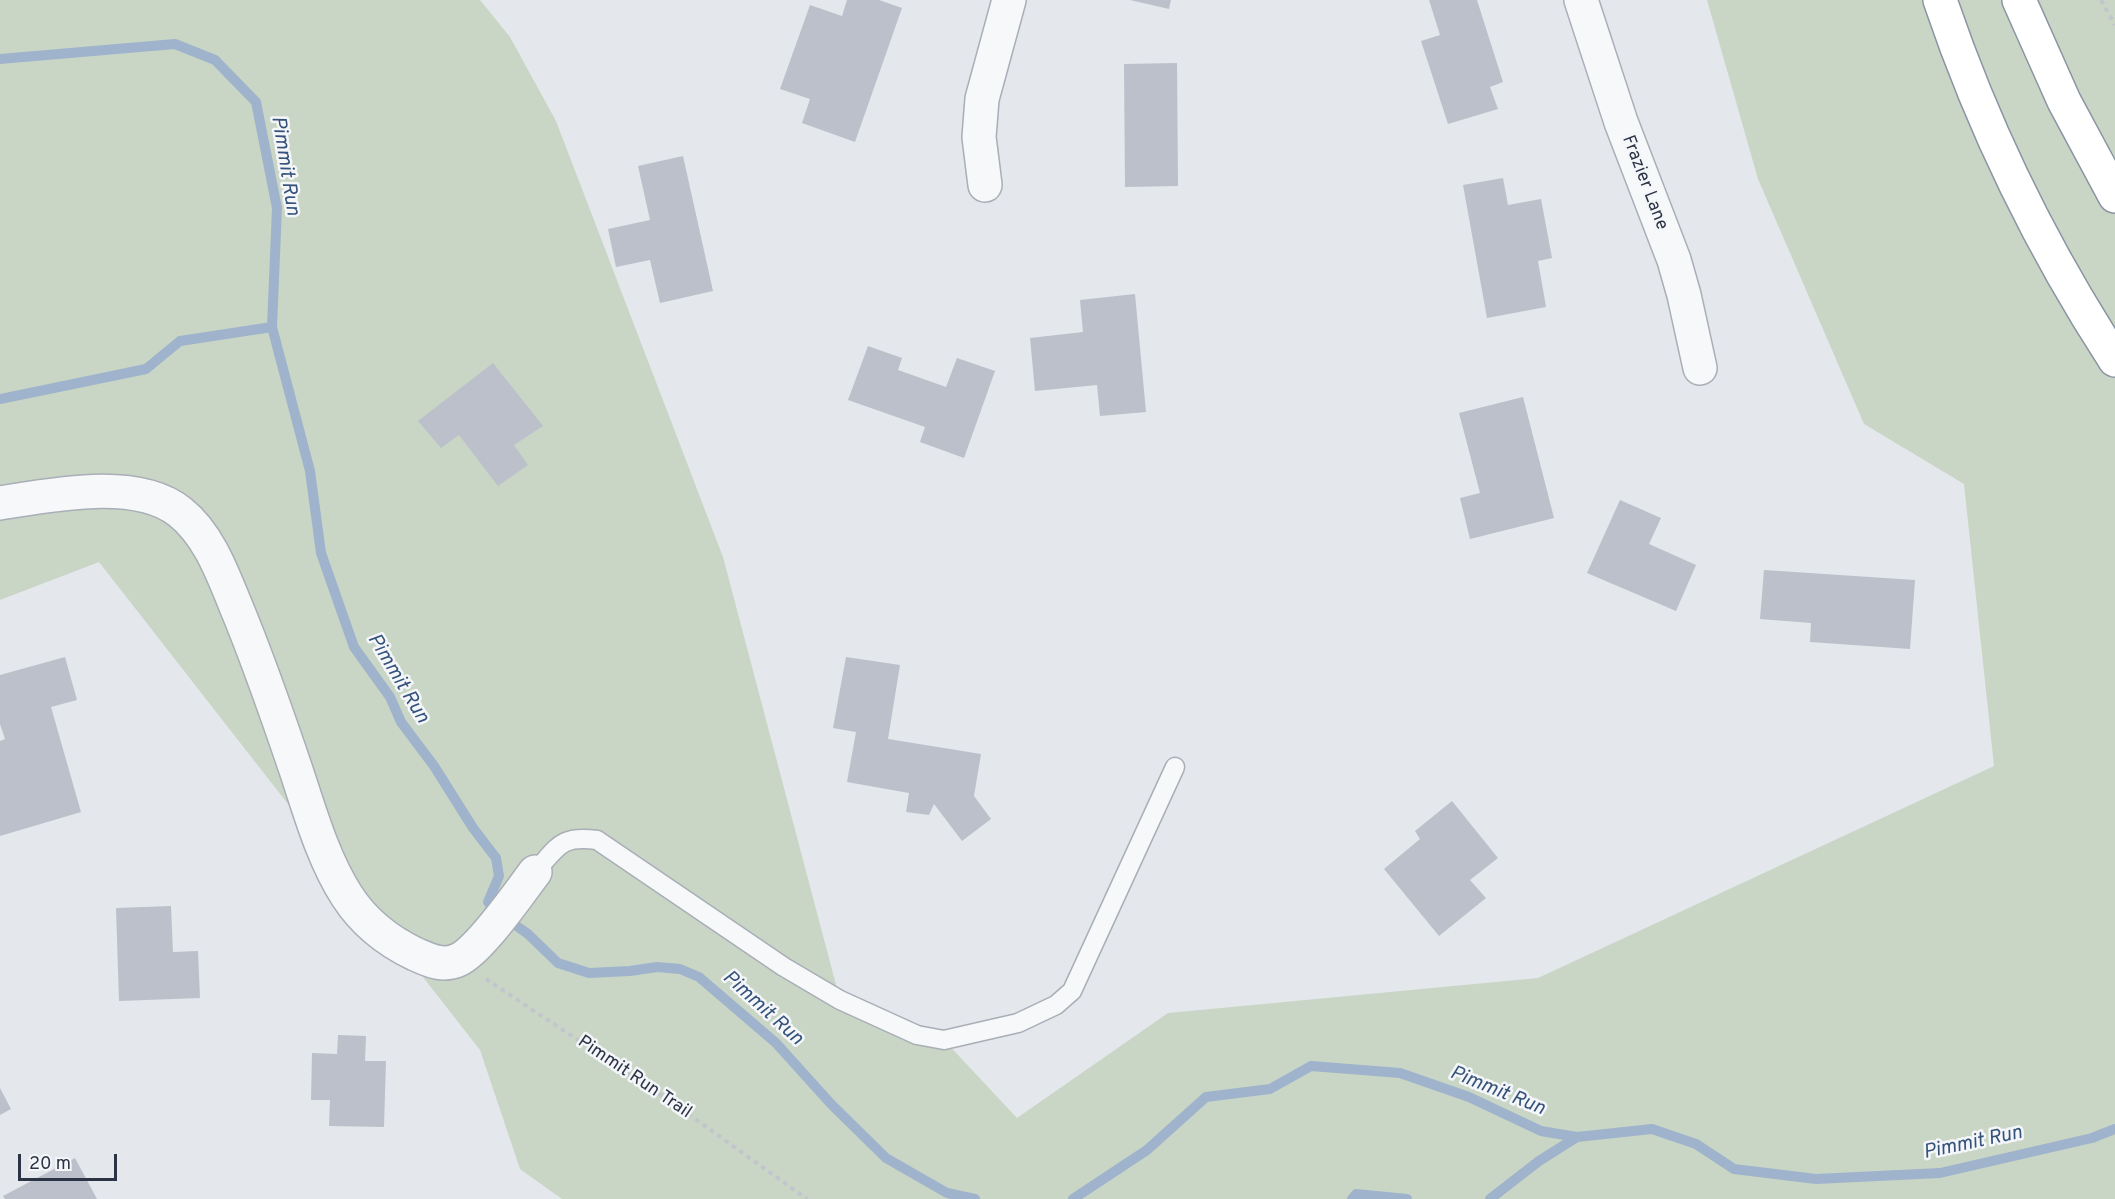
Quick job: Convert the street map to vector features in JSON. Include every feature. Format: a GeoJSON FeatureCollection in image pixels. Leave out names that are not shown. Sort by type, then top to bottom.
{"type":"FeatureCollection","features":[{"type":"Feature","properties":{"kind":"highway"},"geometry":{"type":"LineString","coordinates":[[1940,0],[1976,98],[2009,172],[2060,270],[2115,360]]}},
{"type":"Feature","properties":{"kind":"highway"},"geometry":{"type":"LineString","coordinates":[[2019,0],[2064,101],[2115,196]]}},
{"type":"Feature","properties":{"kind":"street"},"geometry":{"type":"LineString","coordinates":[[985,185],[979,137],[982,99],[1009,0]]}},
{"type":"Feature","properties":{"kind":"street","name":"Frazier Lane"},"geometry":{"type":"LineString","coordinates":[[1581,0],[1621,122],[1674,260],[1700,368]]}},
{"type":"Feature","properties":{"kind":"street"},"geometry":{"type":"LineString","coordinates":[[0,503],[69,493],[131,492],[154,498],[180,511],[200,531],[224,578],[263,672],[330,862],[347,896],[372,926],[400,947],[432,962],[445,964],[459,960],[485,935],[535,872]]}},
{"type":"Feature","properties":{"kind":"lane"},"geometry":{"type":"LineString","coordinates":[[535,872],[565,840],[579,838],[597,840],[784,967],[840,1000],[917,1035],[944,1040],[1018,1023],[1056,1005],[1072,991],[1175,767]]}},
{"type":"Feature","properties":{"kind":"path"},"geometry":{"type":"LineString","coordinates":[[2101,0],[2115,25]]}},
{"type":"Feature","properties":{"kind":"path","name":"Pimmit Run Trail"},"geometry":{"type":"LineString","coordinates":[[459,960],[673,1103],[807,1199]]}},
{"type":"Feature","properties":{"kind":"green space"},"geometry":{"type":"Polygon","coordinates":[[[0,0],[480,0],[510,37],[556,121],[723,557],[840,1000],[944,1040],[1017,1118],[1168,1013],[1538,978],[1994,766],[1964,484],[1864,424],[1758,179],[1707,0],[2115,0],[2115,1199],[562,1199],[520,1169],[480,1050],[99,562],[0,600],[0,0]]]}},
{"type":"Feature","properties":{"kind":"building"},"geometry":{"type":"Polygon","coordinates":[[[847,0],[879,0],[902,8],[855,142],[802,123],[810,99],[780,89],[810,5],[842,16],[847,0]]]}},
{"type":"Feature","properties":{"kind":"building"},"geometry":{"type":"Polygon","coordinates":[[[1130,0],[1171,0],[1169,9],[1130,0]]]}},
{"type":"Feature","properties":{"kind":"building"},"geometry":{"type":"Polygon","coordinates":[[[1429,0],[1477,0],[1503,82],[1490,87],[1498,109],[1448,124],[1421,41],[1440,35],[1429,0]]]}},
{"type":"Feature","properties":{"kind":"building"},"geometry":{"type":"Polygon","coordinates":[[[1177,63],[1178,186],[1125,187],[1124,64],[1177,63]]]}},
{"type":"Feature","properties":{"kind":"building"},"geometry":{"type":"Polygon","coordinates":[[[683,156],[713,291],[660,303],[650,260],[616,267],[608,229],[650,220],[638,166],[683,156]]]}},
{"type":"Feature","properties":{"kind":"building"},"geometry":{"type":"Polygon","coordinates":[[[1503,178],[1508,205],[1541,199],[1552,258],[1538,261],[1546,307],[1487,318],[1463,185],[1503,178]]]}},
{"type":"Feature","properties":{"kind":"building"},"geometry":{"type":"Polygon","coordinates":[[[1135,294],[1146,412],[1100,416],[1097,385],[1035,391],[1030,338],[1083,332],[1080,300],[1135,294]]]}},
{"type":"Feature","properties":{"kind":"building"},"geometry":{"type":"Polygon","coordinates":[[[868,346],[902,358],[898,370],[946,387],[957,358],[995,371],[964,458],[920,442],[925,427],[848,400],[868,346]]]}},
{"type":"Feature","properties":{"kind":"building"},"geometry":{"type":"Polygon","coordinates":[[[493,363],[543,426],[514,445],[528,465],[498,486],[459,435],[441,448],[418,421],[493,363]]]}},
{"type":"Feature","properties":{"kind":"building"},"geometry":{"type":"Polygon","coordinates":[[[1523,397],[1554,518],[1470,539],[1460,498],[1480,493],[1459,413],[1523,397]]]}},
{"type":"Feature","properties":{"kind":"building"},"geometry":{"type":"Polygon","coordinates":[[[1620,500],[1661,518],[1649,544],[1696,565],[1676,611],[1587,573],[1620,500]]]}},
{"type":"Feature","properties":{"kind":"building"},"geometry":{"type":"Polygon","coordinates":[[[1764,570],[1915,580],[1910,649],[1810,642],[1811,623],[1760,619],[1764,570]]]}},
{"type":"Feature","properties":{"kind":"building"},"geometry":{"type":"Polygon","coordinates":[[[65,657],[77,700],[51,707],[81,812],[0,836],[0,741],[5,739],[0,724],[0,675],[65,657]]]}},
{"type":"Feature","properties":{"kind":"building"},"geometry":{"type":"Polygon","coordinates":[[[846,657],[900,665],[888,739],[981,754],[974,796],[991,819],[962,841],[934,804],[929,815],[906,812],[909,793],[847,782],[856,732],[833,728],[846,657]]]}},
{"type":"Feature","properties":{"kind":"building"},"geometry":{"type":"Polygon","coordinates":[[[1452,801],[1498,858],[1470,880],[1486,898],[1439,936],[1384,869],[1420,839],[1415,831],[1452,801]]]}},
{"type":"Feature","properties":{"kind":"building"},"geometry":{"type":"Polygon","coordinates":[[[171,906],[173,952],[198,951],[200,998],[119,1001],[116,908],[171,906]]]}},
{"type":"Feature","properties":{"kind":"building"},"geometry":{"type":"Polygon","coordinates":[[[338,1035],[366,1036],[365,1061],[386,1061],[384,1127],[329,1126],[330,1100],[311,1100],[312,1053],[337,1054],[338,1035]]]}},
{"type":"Feature","properties":{"kind":"building"},"geometry":{"type":"Polygon","coordinates":[[[0,1088],[11,1109],[0,1115],[0,1088]]]}},
{"type":"Feature","properties":{"kind":"building"},"geometry":{"type":"Polygon","coordinates":[[[75,1158],[97,1199],[5,1199],[3,1196],[75,1158]]]}},
{"type":"Feature","properties":{"kind":"waterway","name":"Pimmit Run"},"geometry":{"type":"LineString","coordinates":[[0,59],[175,44],[215,60],[256,102],[277,208],[272,327],[310,471],[321,553],[354,647],[390,697],[401,722],[434,766],[473,828],[496,858],[499,876],[488,902],[494,910],[528,934],[558,963],[589,973],[657,967],[680,969],[699,977],[776,1043],[831,1104],[886,1158],[947,1193],[975,1199]]}},
{"type":"Feature","properties":{"kind":"waterway"},"geometry":{"type":"LineString","coordinates":[[0,399],[146,369],[180,341],[272,327]]}},
{"type":"Feature","properties":{"kind":"waterway","name":"Pimmit Run"},"geometry":{"type":"LineString","coordinates":[[1073,1199],[1147,1150],[1206,1097],[1270,1089],[1311,1066],[1400,1073],[1469,1097],[1541,1131],[1577,1137],[1652,1129],[1696,1144],[1734,1169],[1816,1179],[1940,1173],[2092,1138],[2115,1129]]}},
{"type":"Feature","properties":{"kind":"waterway"},"geometry":{"type":"LineString","coordinates":[[1490,1199],[1539,1161],[1577,1137]]}},
{"type":"Feature","properties":{"kind":"waterway"},"geometry":{"type":"LineString","coordinates":[[1352,1199],[1356,1194],[1407,1199]]}}]}
